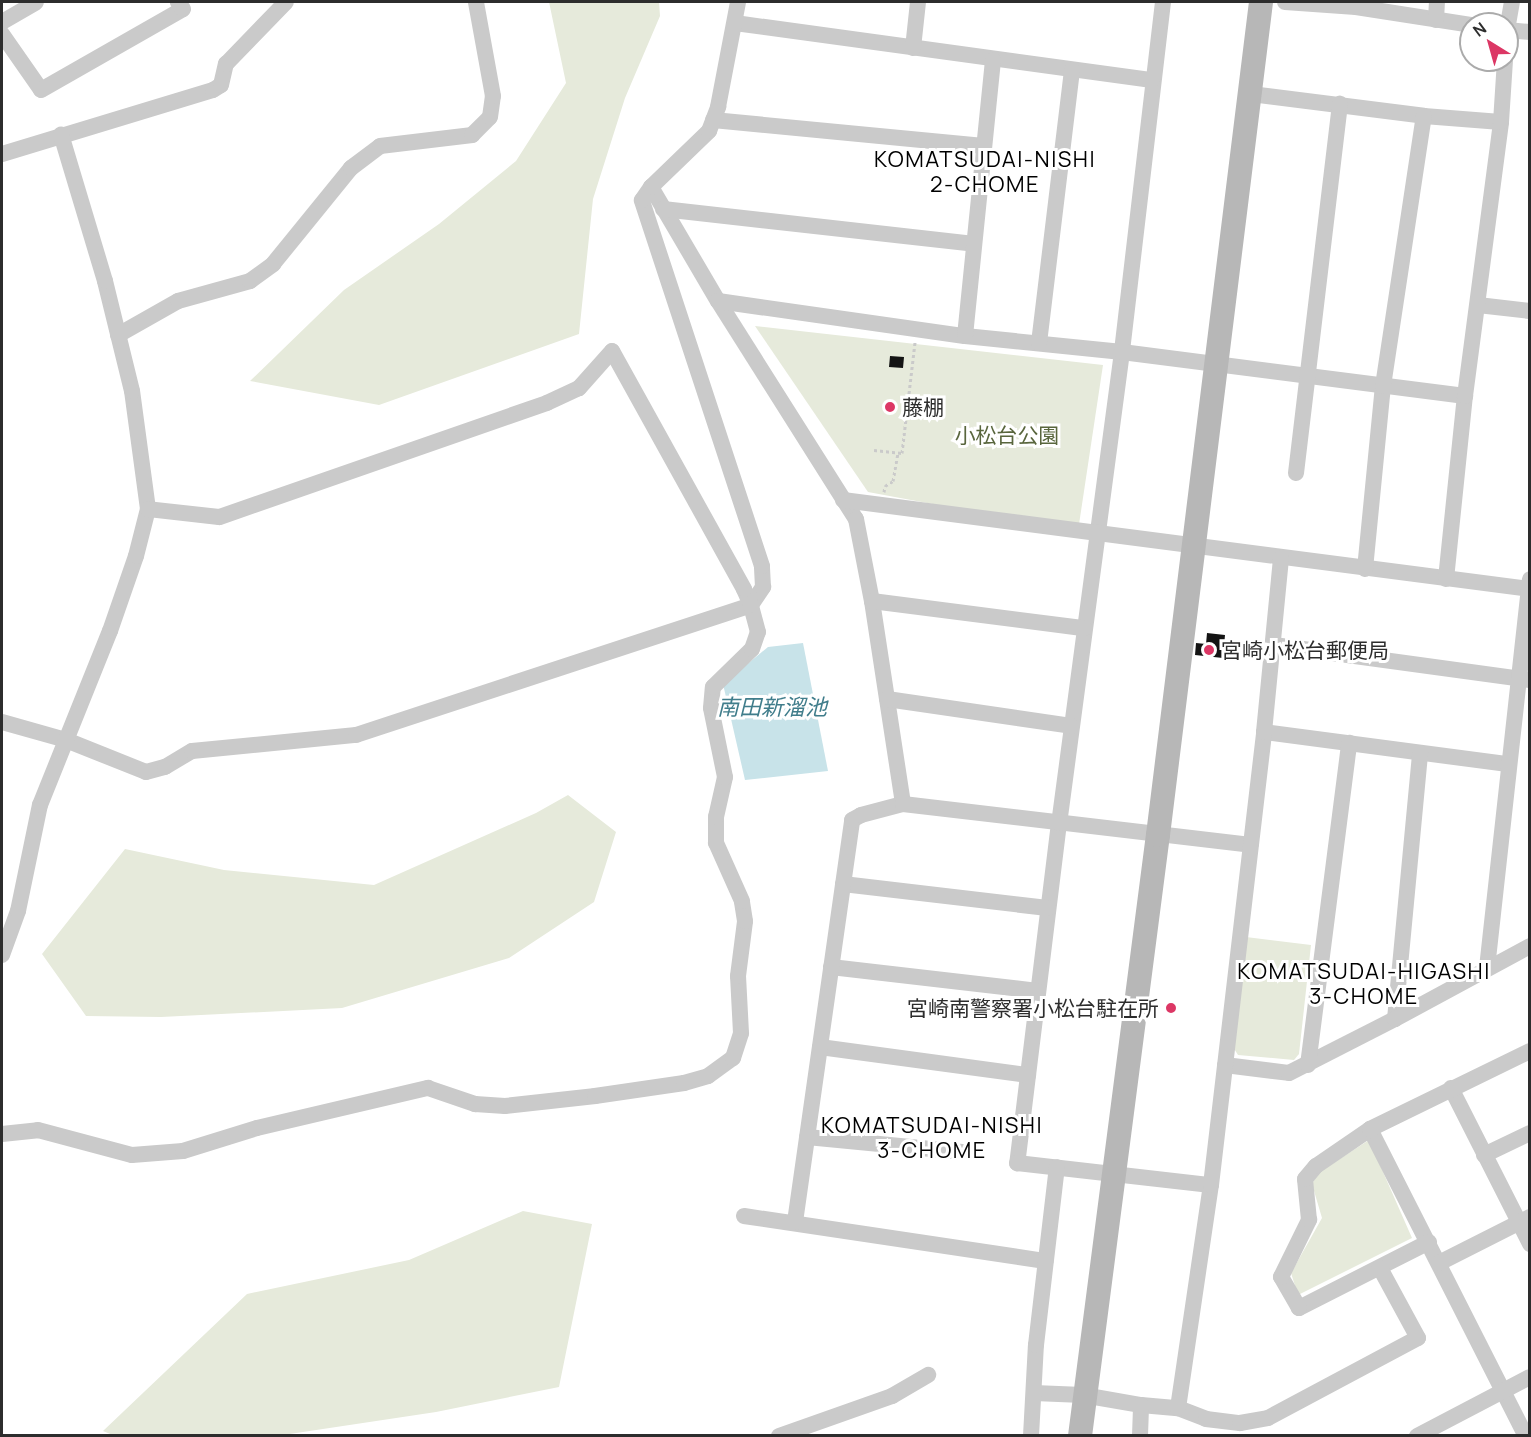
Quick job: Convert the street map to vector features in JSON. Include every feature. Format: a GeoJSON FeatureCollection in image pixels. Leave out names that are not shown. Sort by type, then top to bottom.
{"type":"FeatureCollection","features":[{"type":"Feature","properties":{"kind":"street"},"geometry":{"type":"LineString","coordinates":[[2,22],[36,2]]}},
{"type":"Feature","properties":{"kind":"street"},"geometry":{"type":"LineString","coordinates":[[2,34],[41,90],[183,9],[178,2]]}},
{"type":"Feature","properties":{"kind":"street"},"geometry":{"type":"LineString","coordinates":[[2,154],[221,86],[226,64],[286,2]]}},
{"type":"Feature","properties":{"kind":"street"},"geometry":{"type":"LineString","coordinates":[[118,335],[178,301],[250,281],[273,264],[351,168],[380,146],[472,135],[490,117],[493,96],[476,2]]}},
{"type":"Feature","properties":{"kind":"street"},"geometry":{"type":"LineString","coordinates":[[2,722],[66,740],[146,772],[165,767],[192,751],[356,735],[751,605],[763,587],[762,566],[642,200],[651,187],[709,131],[718,107],[738,2]]}},
{"type":"Feature","properties":{"kind":"street"},"geometry":{"type":"LineString","coordinates":[[913,48],[918,2]]}},
{"type":"Feature","properties":{"kind":"street"},"geometry":{"type":"LineString","coordinates":[[1163,2],[1152,80],[1122,352],[1071,726],[1017,1163],[1210,1185]]}},
{"type":"Feature","properties":{"kind":"street"},"geometry":{"type":"LineString","coordinates":[[1080,1436],[1083,1395],[1158,835],[1261,2]]}},
{"type":"Feature","properties":{"kind":"street"},"geometry":{"type":"LineString","coordinates":[[1285,2],[1356,4],[1459,23]]}},
{"type":"Feature","properties":{"kind":"street"},"geometry":{"type":"LineString","coordinates":[[1436,20],[1437,2]]}},
{"type":"Feature","properties":{"kind":"street"},"geometry":{"type":"LineString","coordinates":[[735,23],[1152,80]]}},
{"type":"Feature","properties":{"kind":"street"},"geometry":{"type":"LineString","coordinates":[[965,336],[993,60]]}},
{"type":"Feature","properties":{"kind":"street"},"geometry":{"type":"LineString","coordinates":[[1038,344],[1072,70]]}},
{"type":"Feature","properties":{"kind":"street"},"geometry":{"type":"LineString","coordinates":[[1446,579],[1465,396],[1501,122],[1504,72]]}},
{"type":"Feature","properties":{"kind":"street"},"geometry":{"type":"LineString","coordinates":[[1251,94],[1424,116],[1501,122]]}},
{"type":"Feature","properties":{"kind":"street"},"geometry":{"type":"LineString","coordinates":[[1296,473],[1340,104]]}},
{"type":"Feature","properties":{"kind":"street"},"geometry":{"type":"LineString","coordinates":[[1365,569],[1383,386],[1424,116]]}},
{"type":"Feature","properties":{"kind":"street"},"geometry":{"type":"LineString","coordinates":[[713,120],[984,147]]}},
{"type":"Feature","properties":{"kind":"street"},"geometry":{"type":"LineString","coordinates":[[2,955],[18,911],[40,805],[110,631],[136,556],[148,509],[132,391],[105,281],[61,134]]}},
{"type":"Feature","properties":{"kind":"street"},"geometry":{"type":"LineString","coordinates":[[651,187],[718,302],[856,519],[872,601],[903,804]]}},
{"type":"Feature","properties":{"kind":"street"},"geometry":{"type":"LineString","coordinates":[[663,208],[974,244]]}},
{"type":"Feature","properties":{"kind":"street"},"geometry":{"type":"LineString","coordinates":[[718,302],[965,336],[1122,352],[1465,396]]}},
{"type":"Feature","properties":{"kind":"street"},"geometry":{"type":"LineString","coordinates":[[1478,305],[1530,311]]}},
{"type":"Feature","properties":{"kind":"street"},"geometry":{"type":"LineString","coordinates":[[2,1134],[38,1130],[132,1155],[183,1151],[257,1128],[428,1088],[475,1104],[505,1106],[684,1083],[708,1076],[733,1058],[741,1033],[738,976],[745,921],[742,901],[716,843],[717,817],[724,777],[711,708],[713,687],[752,649],[758,632],[751,605],[612,351],[579,388],[547,403],[219,517],[148,509]]}},
{"type":"Feature","properties":{"kind":"street"},"geometry":{"type":"LineString","coordinates":[[843,500],[1365,569],[1529,586],[1523,679],[1508,764],[1487,968]]}},
{"type":"Feature","properties":{"kind":"street"},"geometry":{"type":"LineString","coordinates":[[1178,1408],[1225,1065],[1274,645],[1281,558]]}},
{"type":"Feature","properties":{"kind":"street"},"geometry":{"type":"LineString","coordinates":[[872,601],[1084,628]]}},
{"type":"Feature","properties":{"kind":"street"},"geometry":{"type":"LineString","coordinates":[[1274,645],[1523,679]]}},
{"type":"Feature","properties":{"kind":"street"},"geometry":{"type":"LineString","coordinates":[[887,699],[1071,726]]}},
{"type":"Feature","properties":{"kind":"street"},"geometry":{"type":"LineString","coordinates":[[1264,732],[1508,764]]}},
{"type":"Feature","properties":{"kind":"street"},"geometry":{"type":"LineString","coordinates":[[1308,1065],[1349,743]]}},
{"type":"Feature","properties":{"kind":"street"},"geometry":{"type":"LineString","coordinates":[[1395,1019],[1420,753]]}},
{"type":"Feature","properties":{"kind":"street"},"geometry":{"type":"LineString","coordinates":[[795,1222],[852,820],[861,814],[903,804],[1251,845]]}},
{"type":"Feature","properties":{"kind":"street"},"geometry":{"type":"LineString","coordinates":[[843,884],[1048,908]]}},
{"type":"Feature","properties":{"kind":"street"},"geometry":{"type":"LineString","coordinates":[[1225,1065],[1289,1073],[1530,946]]}},
{"type":"Feature","properties":{"kind":"street"},"geometry":{"type":"LineString","coordinates":[[831,967],[1038,991]]}},
{"type":"Feature","properties":{"kind":"street"},"geometry":{"type":"LineString","coordinates":[[820,1047],[1028,1075]]}},
{"type":"Feature","properties":{"kind":"street"},"geometry":{"type":"LineString","coordinates":[[1429,1242],[1299,1308],[1281,1277],[1310,1220],[1305,1179],[1316,1166],[1370,1129],[1530,1051]]}},
{"type":"Feature","properties":{"kind":"street"},"geometry":{"type":"LineString","coordinates":[[1451,1088],[1484,1155],[1524,1220],[1530,1244]]}},
{"type":"Feature","properties":{"kind":"street"},"geometry":{"type":"LineString","coordinates":[[1370,1129],[1526,1436]]}},
{"type":"Feature","properties":{"kind":"street"},"geometry":{"type":"LineString","coordinates":[[1484,1155],[1530,1133]]}},
{"type":"Feature","properties":{"kind":"street"},"geometry":{"type":"LineString","coordinates":[[807,1137],[962,1152]]}},
{"type":"Feature","properties":{"kind":"street"},"geometry":{"type":"LineString","coordinates":[[1031,1436],[1036,1345],[1057,1167]]}},
{"type":"Feature","properties":{"kind":"street"},"geometry":{"type":"LineString","coordinates":[[744,1216],[1046,1261]]}},
{"type":"Feature","properties":{"kind":"street"},"geometry":{"type":"LineString","coordinates":[[1439,1263],[1524,1220]]}},
{"type":"Feature","properties":{"kind":"street"},"geometry":{"type":"LineString","coordinates":[[1034,1393],[1083,1395],[1140,1405],[1178,1408],[1206,1419],[1240,1424],[1268,1418],[1418,1338],[1380,1268]]}},
{"type":"Feature","properties":{"kind":"street"},"geometry":{"type":"LineString","coordinates":[[779,1436],[892,1396],[928,1375]]}},
{"type":"Feature","properties":{"kind":"street"},"geometry":{"type":"LineString","coordinates":[[1418,1436],[1503,1389],[1530,1377]]}},
{"type":"Feature","properties":{"kind":"street"},"geometry":{"type":"LineString","coordinates":[[1140,1405],[1140,1436]]}},
{"type":"Feature","properties":{"kind":"street"},"geometry":{"type":"LineString","coordinates":[[1206,1419],[1212,1436]]}},
{"type":"Feature","properties":{"kind":"path"},"geometry":{"type":"LineString","coordinates":[[874,450],[902,453],[916,336]]}},
{"type":"Feature","properties":{"kind":"path"},"geometry":{"type":"LineString","coordinates":[[893,481],[898,453]]}},
{"type":"Feature","properties":{"kind":"green space"},"geometry":{"type":"Polygon","coordinates":[[[549,2],[659,2],[660,16],[625,98],[593,199],[579,334],[379,405],[250,381],[344,290],[439,224],[516,161],[566,83],[549,2]]]}},
{"type":"Feature","properties":{"kind":"green space","name":"小松台公園"},"geometry":{"type":"Polygon","coordinates":[[[755,326],[1103,365],[1078,531],[868,492],[755,326]]]}},
{"type":"Feature","properties":{"kind":"green space"},"geometry":{"type":"Polygon","coordinates":[[[568,795],[616,832],[594,902],[509,958],[342,1008],[161,1017],[86,1016],[42,954],[125,849],[224,870],[374,885],[536,813],[568,795]]]}},
{"type":"Feature","properties":{"kind":"green space"},"geometry":{"type":"Polygon","coordinates":[[[1246,937],[1311,945],[1299,1054],[1294,1060],[1238,1055],[1233,1047],[1246,937]]]}},
{"type":"Feature","properties":{"kind":"green space"},"geometry":{"type":"Polygon","coordinates":[[[1369,1140],[1412,1238],[1298,1295],[1291,1273],[1322,1218],[1312,1184],[1318,1173],[1369,1140]]]}},
{"type":"Feature","properties":{"kind":"green space"},"geometry":{"type":"Polygon","coordinates":[[[523,1211],[592,1224],[559,1387],[436,1412],[283,1435],[115,1436],[103,1431],[247,1294],[409,1260],[523,1211]]]}},
{"type":"Feature","properties":{"kind":"water","name":"南田新溜池"},"geometry":{"type":"Polygon","coordinates":[[[803,643],[828,771],[745,780],[723,684],[768,647],[803,643]]]}},
{"type":"Feature","properties":{"kind":"building"},"geometry":{"type":"Polygon","coordinates":[[[890,356],[904,357],[903,368],[889,367],[890,356]]]}},
{"type":"Feature","properties":{"kind":"building","name":"宮崎小松台郵便局"},"geometry":{"type":"Polygon","coordinates":[[[1207,633],[1225,635],[1223,658],[1195,655],[1196,643],[1206,644],[1207,633]]]}},
{"type":"Feature","properties":{"kind":"place","name":"藤棚"},"geometry":{"type":"Point","coordinates":[890,407]}},
{"type":"Feature","properties":{"kind":"place","name":"宮崎小松台郵便局"},"geometry":{"type":"Point","coordinates":[1209,650]}},
{"type":"Feature","properties":{"kind":"place","name":"宮崎南警察署小松台駐在所"},"geometry":{"type":"Point","coordinates":[1171,1008]}},
{"type":"Feature","properties":{"kind":"district","name":"KOMATSUDAI-NISHI 2-CHOME"},"geometry":{"type":"Point","coordinates":[985,172]}},
{"type":"Feature","properties":{"kind":"district","name":"KOMATSUDAI-HIGASHI 3-CHOME"},"geometry":{"type":"Point","coordinates":[1364,984]}},
{"type":"Feature","properties":{"kind":"district","name":"KOMATSUDAI-NISHI 3-CHOME"},"geometry":{"type":"Point","coordinates":[932,1138]}}]}
